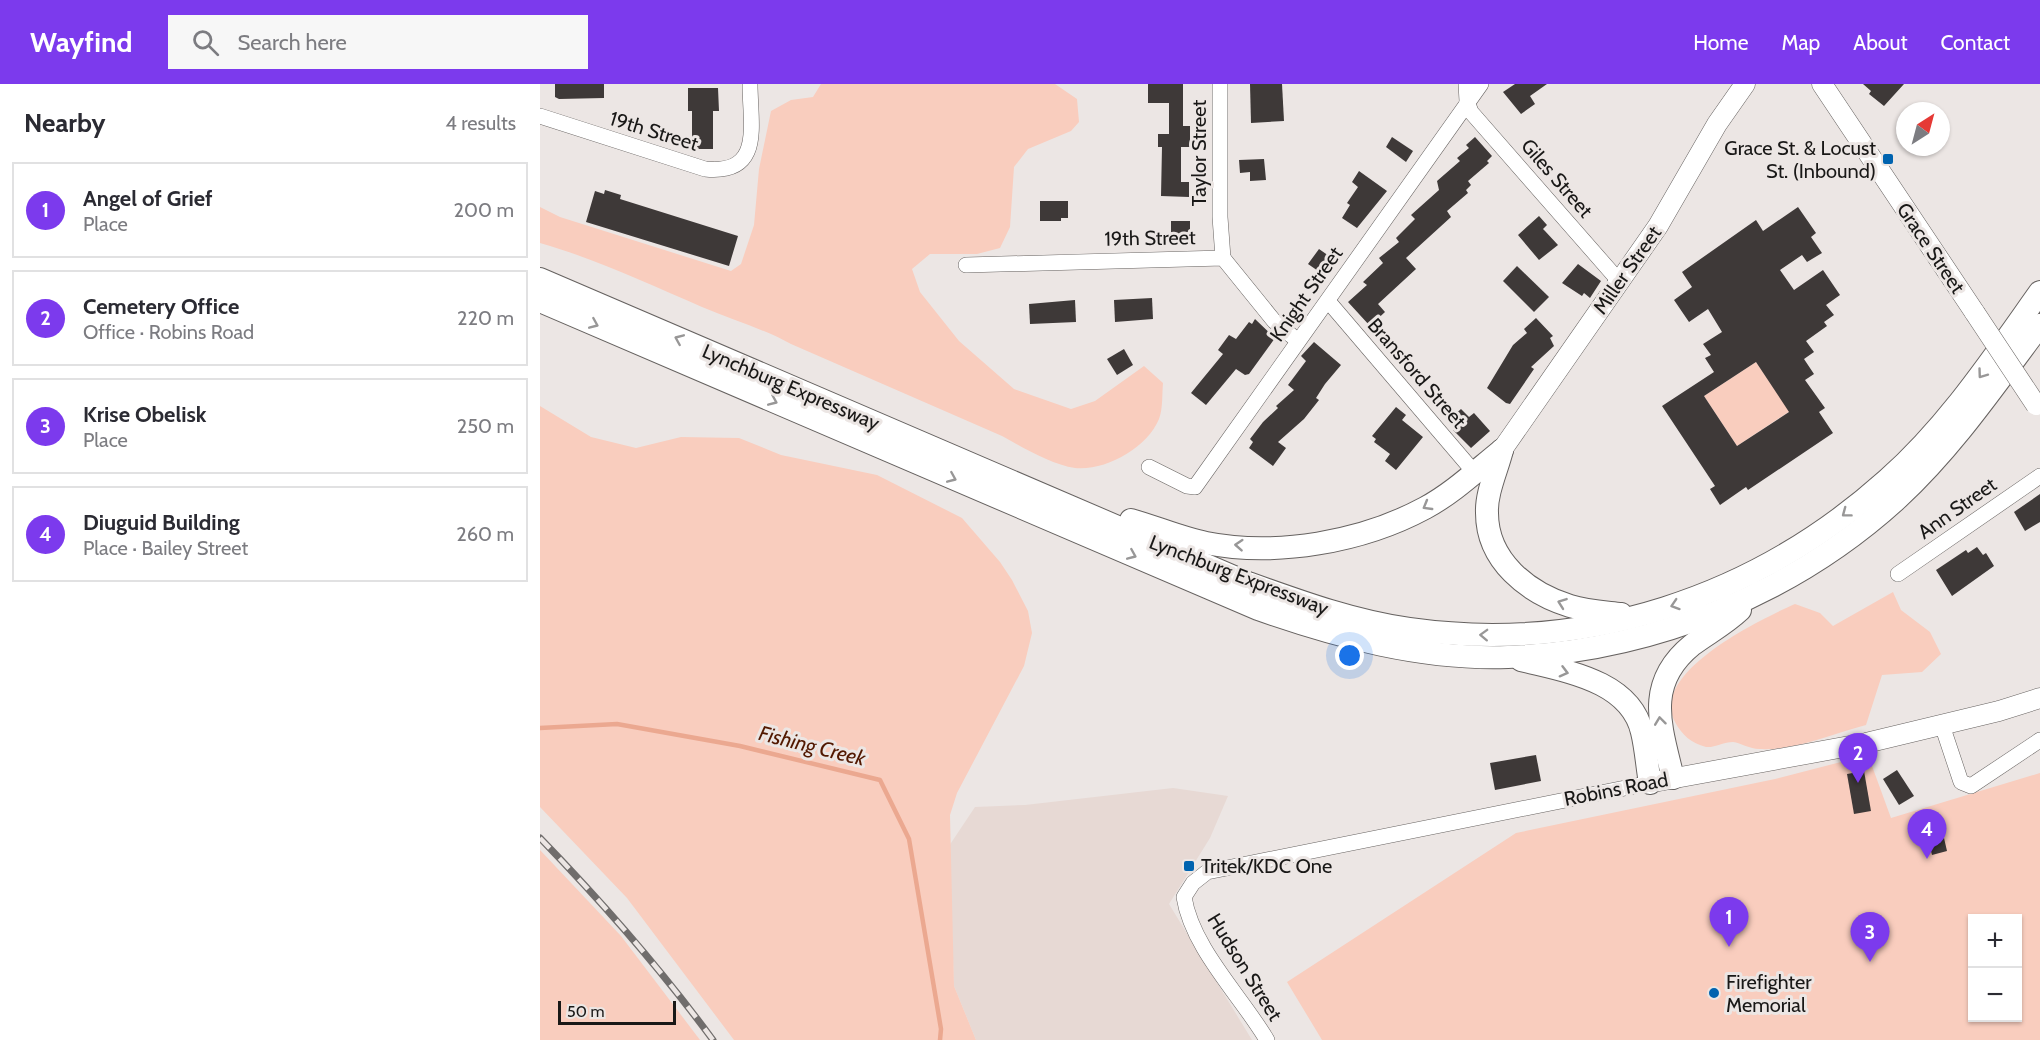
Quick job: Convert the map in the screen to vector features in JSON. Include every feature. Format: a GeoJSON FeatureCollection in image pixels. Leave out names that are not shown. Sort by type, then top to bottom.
{"type":"FeatureCollection","features":[{"type":"Feature","properties":{"kind":"highway","name":"Lynchburg Expressway"},"geometry":{"type":"LineString","coordinates":[[540,279],[1248,583],[1356,618],[1408,628],[1499,635],[1548,633],[1640,616],[1688,601],[1762,569],[1852,510],[1888,479],[1948,417],[2040,292]]}},
{"type":"Feature","properties":{"kind":"highway","name":"Lynchburg Expressway"},"geometry":{"type":"LineString","coordinates":[[540,301],[1258,609],[1353,639],[1451,654],[1508,657],[1602,646],[1657,633],[1711,615],[1756,596],[1810,566],[1858,532],[1932,465],[1966,424],[2040,325]]}},
{"type":"Feature","properties":{"kind":"highway"},"geometry":{"type":"LineString","coordinates":[[1018,485],[1207,543],[1266,548],[1321,543],[1394,523],[1426,508],[1457,488],[1502,450]]}},
{"type":"Feature","properties":{"kind":"highway"},"geometry":{"type":"LineString","coordinates":[[1502,450],[1487,514],[1491,538],[1502,560],[1520,581],[1544,597],[1573,607],[1640,616]]}},
{"type":"Feature","properties":{"kind":"highway"},"geometry":{"type":"LineString","coordinates":[[1672,778],[1659,718],[1660,692],[1666,675],[1677,658],[1693,644],[1720,628],[1756,596]]}},
{"type":"Feature","properties":{"kind":"highway"},"geometry":{"type":"LineString","coordinates":[[1508,657],[1586,678],[1616,693],[1631,708],[1642,731],[1650,783]]}},
{"type":"Feature","properties":{"kind":"main road","name":"Miller Street"},"geometry":{"type":"LineString","coordinates":[[1502,450],[1658,226],[1717,124],[1744,84]]}},
{"type":"Feature","properties":{"kind":"main road","name":"Grace Street"},"geometry":{"type":"LineString","coordinates":[[1826,86],[2038,409]]}},
{"type":"Feature","properties":{"kind":"main road","name":"Robins Road"},"geometry":{"type":"LineString","coordinates":[[1650,783],[1855,745],[1942,725],[2040,698]]}},
{"type":"Feature","properties":{"kind":"street","name":"19th Street"},"geometry":{"type":"LineString","coordinates":[[540,116],[705,169],[723,171],[741,164],[750,151],[750,84]]}},
{"type":"Feature","properties":{"kind":"street","name":"Taylor Street"},"geometry":{"type":"LineString","coordinates":[[1220,84],[1220,217],[1223,258]]}},
{"type":"Feature","properties":{"kind":"street"},"geometry":{"type":"LineString","coordinates":[[1466,84],[1467,101]]}},
{"type":"Feature","properties":{"kind":"street","name":"Knight Street"},"geometry":{"type":"LineString","coordinates":[[1149,467],[1187,486],[1196,487],[1481,84]]}},
{"type":"Feature","properties":{"kind":"street","name":"Giles Street"},"geometry":{"type":"LineString","coordinates":[[1467,101],[1471,112],[1619,281]]}},
{"type":"Feature","properties":{"kind":"street","name":"19th Street"},"geometry":{"type":"LineString","coordinates":[[966,265],[1223,258],[1274,321],[1298,341]]}},
{"type":"Feature","properties":{"kind":"street","name":"Bransford Street"},"geometry":{"type":"LineString","coordinates":[[1328,301],[1474,472]]}},
{"type":"Feature","properties":{"kind":"street","name":"Ann Street"},"geometry":{"type":"LineString","coordinates":[[1898,574],[2040,476]]}},
{"type":"Feature","properties":{"kind":"street"},"geometry":{"type":"LineString","coordinates":[[1942,725],[1961,782],[1971,786],[2040,740]]}},
{"type":"Feature","properties":{"kind":"street","name":"Robins Road"},"geometry":{"type":"LineString","coordinates":[[1193,883],[1207,872],[1239,864],[1650,783]]}},
{"type":"Feature","properties":{"kind":"street","name":"Hudson Street"},"geometry":{"type":"LineString","coordinates":[[1193,883],[1184,897],[1196,933],[1267,1040]]}},
{"type":"Feature","properties":{"kind":"shaded area"},"geometry":{"type":"Polygon","coordinates":[[[821,84],[1055,84],[1077,99],[1079,122],[1071,131],[1028,149],[1014,167],[1010,227],[1000,248],[977,254],[930,254],[912,269],[920,292],[959,341],[1014,389],[1071,409],[1095,401],[1144,366],[1163,383],[1162,406],[1153,430],[1135,448],[1124,456],[1100,466],[1075,468],[1057,463],[1002,436],[769,333],[713,312],[602,264],[540,243],[540,207],[560,217],[731,271],[741,264],[754,225],[759,169],[771,111],[791,100],[813,97],[821,84]]]}},
{"type":"Feature","properties":{"kind":"shaded area"},"geometry":{"type":"Polygon","coordinates":[[[1756,362],[1781,399],[1799,405],[1737,446],[1704,396],[1756,362]]]}},
{"type":"Feature","properties":{"kind":"shaded area"},"geometry":{"type":"Polygon","coordinates":[[[540,406],[591,437],[636,448],[681,437],[739,438],[781,455],[877,475],[962,518],[1000,562],[1028,611],[1032,633],[1024,666],[957,793],[950,815],[954,986],[976,1040],[734,1040],[627,898],[540,807],[540,406]]]}},
{"type":"Feature","properties":{"kind":"shaded area"},"geometry":{"type":"Polygon","coordinates":[[[1893,592],[1901,610],[1930,632],[1941,654],[1922,672],[1882,675],[1866,725],[1799,745],[1772,749],[1756,749],[1733,742],[1706,747],[1691,741],[1678,727],[1671,703],[1678,685],[1692,667],[1735,635],[1795,604],[1820,613],[1833,626],[1893,592]]]}},
{"type":"Feature","properties":{"kind":"shaded area"},"geometry":{"type":"Polygon","coordinates":[[[1868,755],[1891,818],[2040,773],[2040,1040],[1322,1040],[1287,982],[1516,833],[1775,779],[1868,755]]]}},
{"type":"Feature","properties":{"kind":"shaded area"},"geometry":{"type":"Polygon","coordinates":[[[1173,788],[1228,796],[1210,838],[1169,904],[1252,1040],[976,1040],[954,986],[949,846],[975,807],[1025,805],[1173,788]]]}},
{"type":"Feature","properties":{"kind":"shaded area"},"geometry":{"type":"Polygon","coordinates":[[[540,850],[621,936],[700,1040],[540,1040],[540,850]]]}},
{"type":"Feature","properties":{"kind":"building"},"geometry":{"type":"Polygon","coordinates":[[[555,84],[604,84],[604,98],[559,99],[555,97],[555,84]]]}},
{"type":"Feature","properties":{"kind":"building"},"geometry":{"type":"Polygon","coordinates":[[[1148,84],[1183,84],[1183,126],[1190,126],[1190,147],[1181,147],[1181,182],[1189,182],[1189,197],[1161,196],[1162,147],[1158,147],[1158,134],[1169,134],[1169,103],[1148,103],[1148,84]]]}},
{"type":"Feature","properties":{"kind":"building"},"geometry":{"type":"Polygon","coordinates":[[[1250,84],[1282,84],[1284,121],[1251,123],[1250,84]]]}},
{"type":"Feature","properties":{"kind":"building"},"geometry":{"type":"Polygon","coordinates":[[[1515,84],[1547,84],[1530,96],[1535,104],[1521,114],[1503,92],[1515,84]]]}},
{"type":"Feature","properties":{"kind":"building"},"geometry":{"type":"Polygon","coordinates":[[[1863,84],[1904,84],[1884,106],[1869,94],[1871,91],[1863,84]]]}},
{"type":"Feature","properties":{"kind":"building"},"geometry":{"type":"Polygon","coordinates":[[[688,88],[718,88],[719,111],[713,111],[713,149],[694,149],[692,111],[688,111],[688,88]]]}},
{"type":"Feature","properties":{"kind":"building"},"geometry":{"type":"Polygon","coordinates":[[[1392,137],[1413,151],[1406,162],[1386,147],[1392,137]]]}},
{"type":"Feature","properties":{"kind":"building"},"geometry":{"type":"Polygon","coordinates":[[[1475,137],[1492,156],[1487,161],[1489,163],[1468,181],[1471,185],[1466,190],[1468,193],[1447,211],[1451,217],[1406,258],[1416,269],[1378,304],[1385,312],[1370,326],[1348,302],[1367,285],[1363,282],[1383,263],[1379,258],[1399,242],[1396,238],[1415,219],[1411,215],[1439,190],[1437,181],[1460,161],[1457,158],[1469,148],[1466,145],[1475,137]]]}},
{"type":"Feature","properties":{"kind":"building"},"geometry":{"type":"Polygon","coordinates":[[[1264,159],[1266,180],[1250,181],[1250,172],[1240,173],[1239,160],[1264,159]]]}},
{"type":"Feature","properties":{"kind":"building"},"geometry":{"type":"Polygon","coordinates":[[[1359,171],[1387,191],[1357,228],[1342,218],[1350,205],[1347,203],[1358,187],[1352,182],[1359,171]]]}},
{"type":"Feature","properties":{"kind":"building"},"geometry":{"type":"Polygon","coordinates":[[[605,190],[621,195],[620,199],[738,236],[729,266],[586,222],[595,191],[604,194],[605,190]]]}},
{"type":"Feature","properties":{"kind":"building"},"geometry":{"type":"Polygon","coordinates":[[[1040,201],[1068,201],[1068,218],[1061,218],[1061,221],[1040,221],[1040,201]]]}},
{"type":"Feature","properties":{"kind":"building"},"geometry":{"type":"Polygon","coordinates":[[[1798,207],[1816,233],[1811,237],[1822,253],[1807,262],[1802,255],[1780,270],[1794,290],[1823,270],[1840,295],[1826,305],[1834,315],[1824,322],[1827,326],[1806,341],[1814,352],[1804,359],[1814,374],[1805,380],[1825,408],[1819,412],[1833,433],[1748,490],[1746,487],[1720,505],[1710,489],[1715,486],[1662,406],[1714,372],[1705,358],[1711,355],[1703,344],[1722,332],[1708,309],[1689,322],[1674,300],[1692,287],[1682,272],[1756,220],[1763,231],[1798,207]],[[1756,362],[1704,396],[1737,446],[1789,412],[1756,362]]]}},
{"type":"Feature","properties":{"kind":"building"},"geometry":{"type":"Polygon","coordinates":[[[1539,216],[1547,225],[1543,229],[1558,245],[1539,260],[1518,235],[1539,216]]]}},
{"type":"Feature","properties":{"kind":"building"},"geometry":{"type":"Polygon","coordinates":[[[1171,221],[1190,221],[1190,243],[1171,243],[1171,221]]]}},
{"type":"Feature","properties":{"kind":"building"},"geometry":{"type":"Polygon","coordinates":[[[1319,249],[1329,256],[1326,261],[1331,265],[1324,275],[1308,264],[1319,249]]]}},
{"type":"Feature","properties":{"kind":"building"},"geometry":{"type":"Polygon","coordinates":[[[1578,264],[1601,281],[1590,298],[1584,293],[1582,296],[1562,283],[1578,264]]]}},
{"type":"Feature","properties":{"kind":"building"},"geometry":{"type":"Polygon","coordinates":[[[1517,266],[1549,297],[1534,312],[1503,281],[1517,266]]]}},
{"type":"Feature","properties":{"kind":"building"},"geometry":{"type":"Polygon","coordinates":[[[1152,298],[1153,319],[1115,322],[1114,300],[1152,298]]]}},
{"type":"Feature","properties":{"kind":"building"},"geometry":{"type":"Polygon","coordinates":[[[1075,300],[1076,322],[1030,324],[1029,304],[1075,300]]]}},
{"type":"Feature","properties":{"kind":"building"},"geometry":{"type":"Polygon","coordinates":[[[1536,318],[1553,336],[1550,338],[1554,346],[1531,367],[1534,369],[1510,404],[1506,403],[1487,388],[1513,345],[1527,333],[1524,329],[1536,318]]]}},
{"type":"Feature","properties":{"kind":"building"},"geometry":{"type":"Polygon","coordinates":[[[1255,319],[1275,338],[1249,374],[1245,375],[1236,369],[1206,405],[1191,393],[1223,354],[1218,350],[1229,335],[1236,339],[1249,322],[1252,324],[1255,319]]]}},
{"type":"Feature","properties":{"kind":"building"},"geometry":{"type":"Polygon","coordinates":[[[1314,342],[1341,365],[1325,384],[1316,398],[1319,400],[1304,419],[1278,442],[1286,448],[1273,466],[1249,448],[1253,442],[1250,439],[1278,408],[1276,406],[1294,390],[1288,385],[1306,361],[1301,356],[1314,342]]]}},
{"type":"Feature","properties":{"kind":"building"},"geometry":{"type":"Polygon","coordinates":[[[1124,349],[1133,365],[1117,375],[1107,359],[1124,349]]]}},
{"type":"Feature","properties":{"kind":"building"},"geometry":{"type":"Polygon","coordinates":[[[1396,407],[1406,415],[1402,420],[1423,437],[1396,470],[1385,461],[1390,454],[1374,442],[1376,439],[1372,436],[1396,407]]]}},
{"type":"Feature","properties":{"kind":"building"},"geometry":{"type":"Polygon","coordinates":[[[1461,409],[1469,417],[1474,413],[1490,431],[1471,448],[1453,430],[1456,428],[1453,424],[1456,421],[1452,417],[1461,409]]]}},
{"type":"Feature","properties":{"kind":"building"},"geometry":{"type":"Polygon","coordinates":[[[2040,494],[2040,522],[2025,531],[2014,512],[2040,494]]]}},
{"type":"Feature","properties":{"kind":"building"},"geometry":{"type":"Polygon","coordinates":[[[1977,547],[1983,555],[1986,553],[1994,566],[1952,596],[1936,570],[1966,550],[1968,553],[1977,547]]]}},
{"type":"Feature","properties":{"kind":"building"},"geometry":{"type":"Polygon","coordinates":[[[1536,755],[1541,781],[1495,790],[1490,763],[1536,755]]]}},
{"type":"Feature","properties":{"kind":"building"},"geometry":{"type":"Polygon","coordinates":[[[1897,770],[1914,796],[1899,805],[1883,779],[1897,770]]]}},
{"type":"Feature","properties":{"kind":"building"},"geometry":{"type":"Polygon","coordinates":[[[1864,771],[1871,811],[1854,814],[1847,774],[1864,771]]]}},
{"type":"Feature","properties":{"kind":"building"},"geometry":{"type":"Polygon","coordinates":[[[1944,838],[1947,851],[1932,855],[1929,843],[1944,838]]]}},
{"type":"Feature","properties":{"kind":"waterway","name":"Fishing Creek"},"geometry":{"type":"LineString","coordinates":[[540,728],[617,724],[740,746],[880,780],[909,839],[941,1029],[940,1040]]}},
{"type":"Feature","properties":{"kind":"railway"},"geometry":{"type":"LineString","coordinates":[[540,838],[630,936],[713,1040]]}},
{"type":"Feature","properties":{"kind":"place","name":"Grace St. & Locust St. (Inbound)"},"geometry":{"type":"Point","coordinates":[1888,159]}},
{"type":"Feature","properties":{"kind":"place","name":"Cemetery Office"},"geometry":{"type":"Point","coordinates":[1858,783]}},
{"type":"Feature","properties":{"kind":"place","name":"Diuguid Building"},"geometry":{"type":"Point","coordinates":[1927,859]}},
{"type":"Feature","properties":{"kind":"place","name":"Tritek/KDC One"},"geometry":{"type":"Point","coordinates":[1189,866]}},
{"type":"Feature","properties":{"kind":"place","name":"Angel of Grief"},"geometry":{"type":"Point","coordinates":[1729,947]}},
{"type":"Feature","properties":{"kind":"place","name":"Krise Obelisk"},"geometry":{"type":"Point","coordinates":[1870,962]}},
{"type":"Feature","properties":{"kind":"place","name":"Firefighter Memorial"},"geometry":{"type":"Point","coordinates":[1714,993]}}]}
